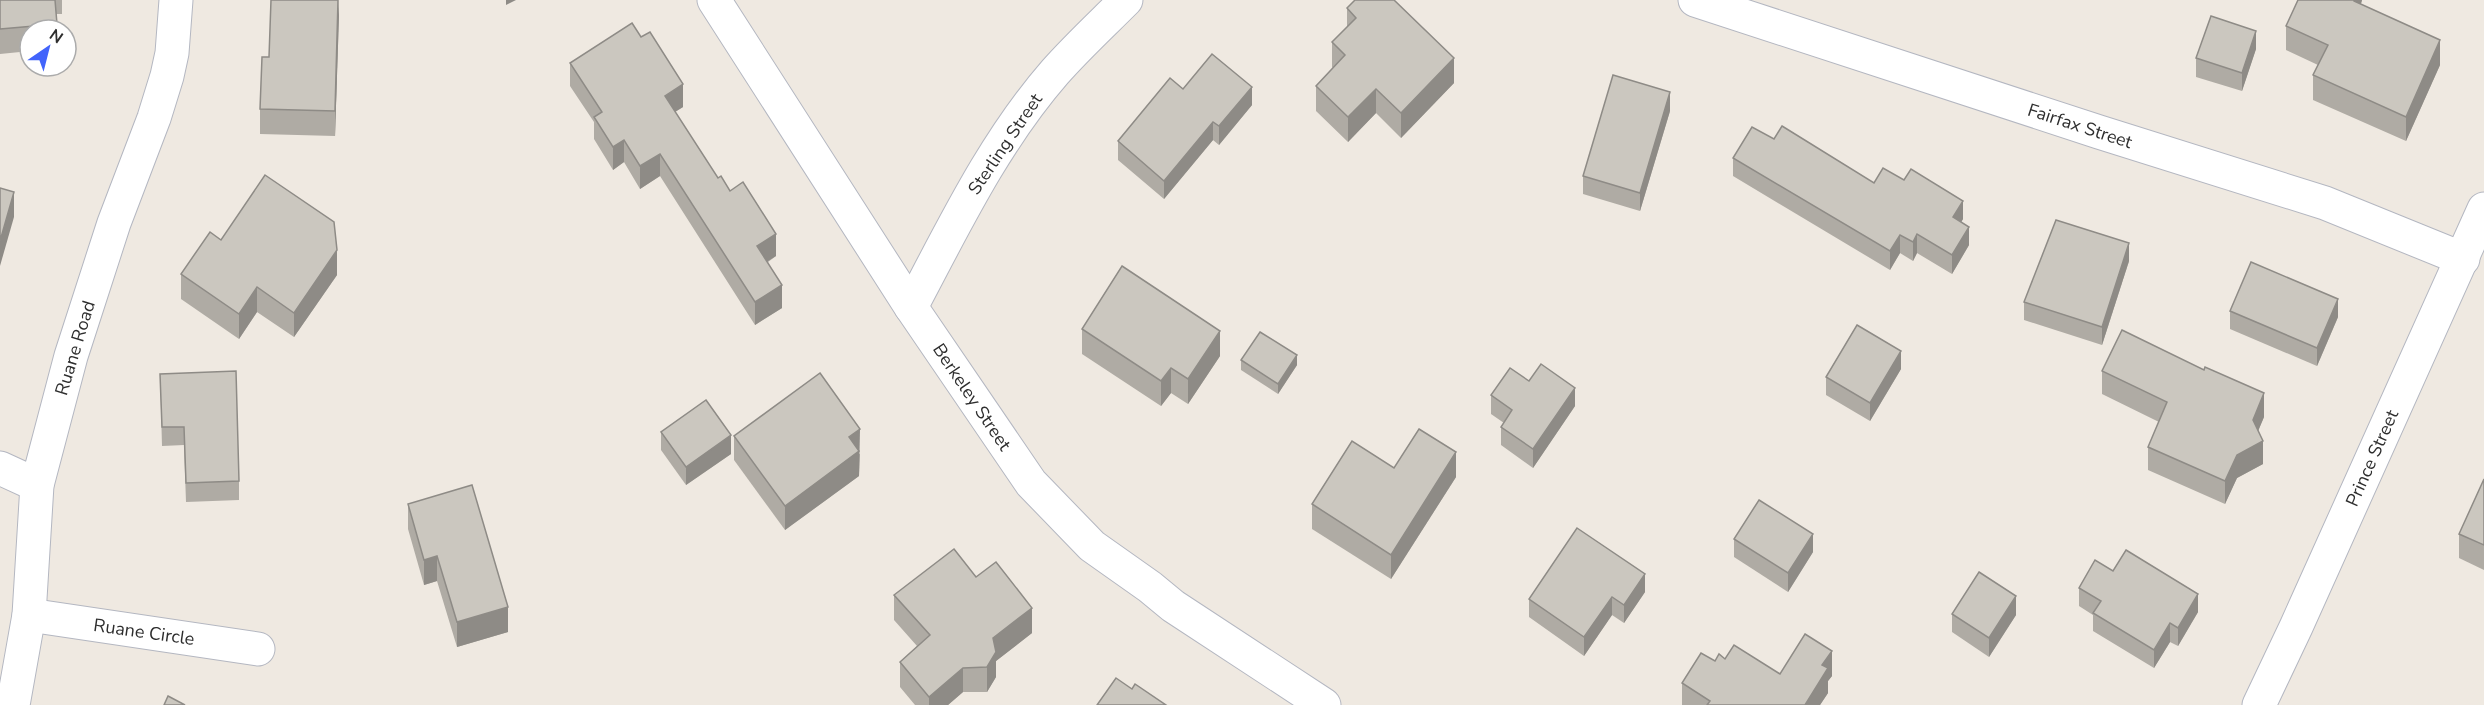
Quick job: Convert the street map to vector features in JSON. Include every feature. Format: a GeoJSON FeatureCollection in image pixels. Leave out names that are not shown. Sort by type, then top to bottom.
{"type":"FeatureCollection","features":[{"type":"Feature","properties":{"kind":"street","name":"Ruane Road"},"geometry":{"type":"LineString","coordinates":[[13,705],[29,615],[37,485],[78,334],[114,223],[154,118],[167,76],[172,53],[176,0]]}},
{"type":"Feature","properties":{"kind":"street","name":"Berkeley Street"},"geometry":{"type":"LineString","coordinates":[[714,0],[911,307],[1031,483],[1092,546],[1173,606],[1324,705]]}},
{"type":"Feature","properties":{"kind":"street","name":"Sterling Street"},"geometry":{"type":"LineString","coordinates":[[911,307],[976,183],[1006,137],[1055,72],[1126,0]]}},
{"type":"Feature","properties":{"kind":"street","name":"Fairfax Street"},"geometry":{"type":"LineString","coordinates":[[1695,0],[2088,129],[2325,202],[2463,258]]}},
{"type":"Feature","properties":{"kind":"street","name":"Prince Street"},"geometry":{"type":"LineString","coordinates":[[2259,705],[2484,209]]}},
{"type":"Feature","properties":{"kind":"street"},"geometry":{"type":"LineString","coordinates":[[0,468],[37,485]]}},
{"type":"Feature","properties":{"kind":"street","name":"Ruane Circle"},"geometry":{"type":"LineString","coordinates":[[29,615],[258,649]]}},
{"type":"Feature","properties":{"kind":"building"},"geometry":{"type":"Polygon","coordinates":[[[0,0],[55,0],[56,18],[18,18],[18,27],[0,29],[0,0]]]}},
{"type":"Feature","properties":{"kind":"building"},"geometry":{"type":"Polygon","coordinates":[[[271,0],[338,0],[335,111],[260,109],[262,57],[269,57],[271,0]]]}},
{"type":"Feature","properties":{"kind":"building"},"geometry":{"type":"Polygon","coordinates":[[[1355,0],[1394,0],[1454,58],[1401,113],[1376,89],[1348,117],[1316,86],[1345,55],[1332,42],[1356,18],[1347,8],[1355,0]]]}},
{"type":"Feature","properties":{"kind":"building"},"geometry":{"type":"Polygon","coordinates":[[[2298,0],[2354,0],[2440,40],[2406,117],[2313,75],[2328,45],[2286,26],[2298,0]]]}},
{"type":"Feature","properties":{"kind":"building"},"geometry":{"type":"Polygon","coordinates":[[[2211,16],[2256,31],[2242,73],[2196,58],[2211,16]]]}},
{"type":"Feature","properties":{"kind":"building"},"geometry":{"type":"Polygon","coordinates":[[[632,23],[641,37],[650,32],[683,84],[665,96],[718,178],[721,176],[730,191],[743,182],[776,234],[757,246],[782,285],[755,302],[660,154],[640,166],[624,140],[613,147],[594,117],[602,112],[570,63],[632,23]]]}},
{"type":"Feature","properties":{"kind":"building"},"geometry":{"type":"Polygon","coordinates":[[[1212,54],[1252,87],[1219,126],[1213,122],[1164,181],[1118,141],[1170,78],[1183,89],[1212,54]]]}},
{"type":"Feature","properties":{"kind":"building"},"geometry":{"type":"Polygon","coordinates":[[[1613,75],[1670,92],[1640,193],[1583,176],[1613,75]]]}},
{"type":"Feature","properties":{"kind":"building"},"geometry":{"type":"Polygon","coordinates":[[[1782,126],[1874,183],[1883,168],[1904,180],[1911,169],[1963,201],[1953,217],[1969,227],[1952,255],[1917,234],[1913,242],[1900,235],[1890,251],[1733,158],[1752,127],[1774,139],[1782,126]]]}},
{"type":"Feature","properties":{"kind":"building"},"geometry":{"type":"Polygon","coordinates":[[[265,175],[334,222],[337,250],[294,313],[257,287],[239,314],[181,274],[210,232],[221,240],[265,175]]]}},
{"type":"Feature","properties":{"kind":"building"},"geometry":{"type":"Polygon","coordinates":[[[0,188],[14,192],[0,241],[0,188]]]}},
{"type":"Feature","properties":{"kind":"building"},"geometry":{"type":"Polygon","coordinates":[[[2056,220],[2129,243],[2102,327],[2024,302],[2056,220]]]}},
{"type":"Feature","properties":{"kind":"building"},"geometry":{"type":"Polygon","coordinates":[[[2251,262],[2338,299],[2317,348],[2230,311],[2251,262]]]}},
{"type":"Feature","properties":{"kind":"building"},"geometry":{"type":"Polygon","coordinates":[[[1122,266],[1220,331],[1188,379],[1171,368],[1161,381],[1082,329],[1122,266]]]}},
{"type":"Feature","properties":{"kind":"building"},"geometry":{"type":"Polygon","coordinates":[[[1857,325],[1901,351],[1870,403],[1826,377],[1857,325]]]}},
{"type":"Feature","properties":{"kind":"building"},"geometry":{"type":"Polygon","coordinates":[[[2122,330],[2204,370],[2205,367],[2264,393],[2253,420],[2263,441],[2237,455],[2225,481],[2148,447],[2167,402],[2102,371],[2122,330]]]}},
{"type":"Feature","properties":{"kind":"building"},"geometry":{"type":"Polygon","coordinates":[[[1260,332],[1297,355],[1278,384],[1241,360],[1260,332]]]}},
{"type":"Feature","properties":{"kind":"building"},"geometry":{"type":"Polygon","coordinates":[[[1541,364],[1575,388],[1533,449],[1501,427],[1512,410],[1491,395],[1510,368],[1529,381],[1541,364]]]}},
{"type":"Feature","properties":{"kind":"building"},"geometry":{"type":"Polygon","coordinates":[[[236,371],[239,481],[186,483],[184,427],[162,427],[160,374],[236,371]]]}},
{"type":"Feature","properties":{"kind":"building"},"geometry":{"type":"Polygon","coordinates":[[[820,373],[860,429],[849,437],[859,451],[785,506],[734,436],[820,373]]]}},
{"type":"Feature","properties":{"kind":"building"},"geometry":{"type":"Polygon","coordinates":[[[706,400],[731,435],[686,467],[661,432],[706,400]]]}},
{"type":"Feature","properties":{"kind":"building"},"geometry":{"type":"Polygon","coordinates":[[[1419,429],[1456,452],[1391,555],[1312,504],[1352,441],[1394,468],[1419,429]]]}},
{"type":"Feature","properties":{"kind":"building"},"geometry":{"type":"Polygon","coordinates":[[[2484,479],[2484,545],[2459,534],[2484,479]]]}},
{"type":"Feature","properties":{"kind":"building"},"geometry":{"type":"Polygon","coordinates":[[[472,485],[508,607],[457,622],[437,556],[424,560],[408,504],[472,485]]]}},
{"type":"Feature","properties":{"kind":"building"},"geometry":{"type":"Polygon","coordinates":[[[1759,500],[1813,534],[1788,573],[1734,539],[1759,500]]]}},
{"type":"Feature","properties":{"kind":"building"},"geometry":{"type":"Polygon","coordinates":[[[1577,528],[1645,574],[1624,605],[1612,597],[1584,637],[1529,599],[1577,528]]]}},
{"type":"Feature","properties":{"kind":"building"},"geometry":{"type":"Polygon","coordinates":[[[954,549],[976,577],[996,562],[1032,608],[993,638],[996,652],[987,667],[963,668],[929,697],[900,662],[930,635],[894,595],[954,549]]]}},
{"type":"Feature","properties":{"kind":"building"},"geometry":{"type":"Polygon","coordinates":[[[2126,550],[2198,594],[2178,628],[2170,623],[2154,650],[2093,613],[2101,601],[2079,588],[2095,560],[2113,571],[2126,550]]]}},
{"type":"Feature","properties":{"kind":"building"},"geometry":{"type":"Polygon","coordinates":[[[1979,572],[2016,596],[1989,638],[1952,614],[1979,572]]]}},
{"type":"Feature","properties":{"kind":"building"},"geometry":{"type":"Polygon","coordinates":[[[1805,634],[1832,651],[1822,665],[1828,668],[1805,705],[1707,705],[1710,701],[1682,683],[1701,653],[1715,661],[1719,654],[1725,659],[1734,645],[1780,674],[1805,634]]]}},
{"type":"Feature","properties":{"kind":"building"},"geometry":{"type":"Polygon","coordinates":[[[1116,678],[1132,689],[1135,684],[1166,705],[1097,705],[1116,678]]]}},
{"type":"Feature","properties":{"kind":"building"},"geometry":{"type":"Polygon","coordinates":[[[168,696],[185,705],[164,705],[168,696]]]}}]}
